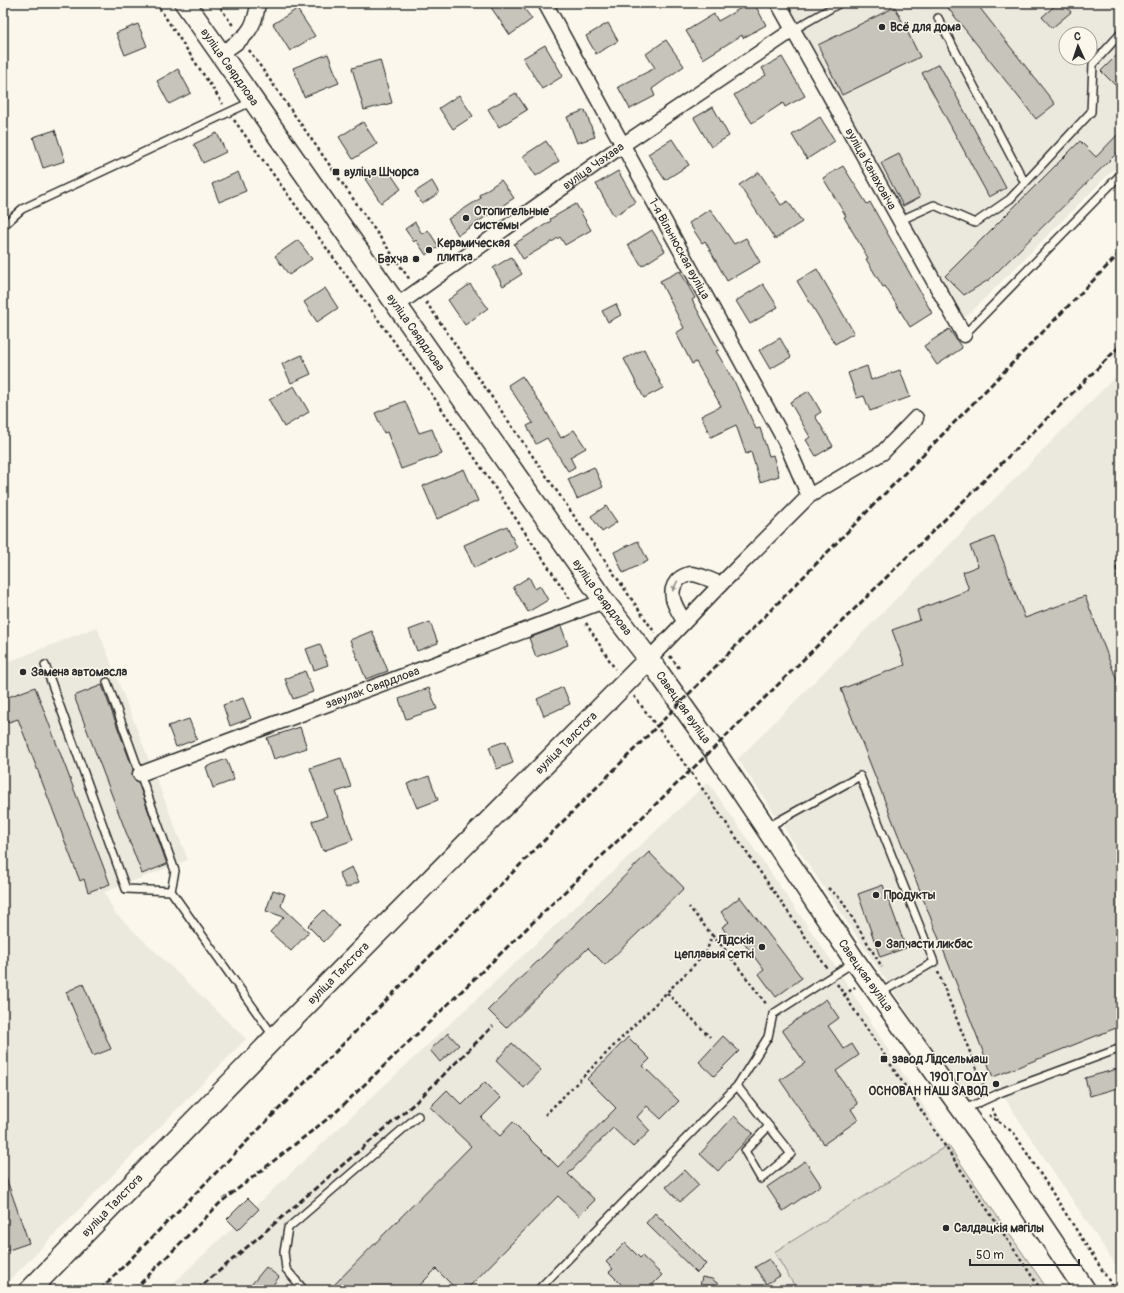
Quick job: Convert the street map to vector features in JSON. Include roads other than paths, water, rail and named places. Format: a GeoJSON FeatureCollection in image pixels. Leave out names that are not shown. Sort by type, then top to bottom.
{"type":"FeatureCollection","features":[{"type":"Feature","properties":{"kind":"main road","name":"вуліца Свярдлова"},"geometry":{"type":"LineString","coordinates":[[185,3],[604,601],[649,659]]}},
{"type":"Feature","properties":{"kind":"main road","name":"вуліца Талстога"},"geometry":{"type":"LineString","coordinates":[[30,1290],[275,1037],[649,659]]}},
{"type":"Feature","properties":{"kind":"main road","name":"Савецкая вуліца"},"geometry":{"type":"LineString","coordinates":[[649,659],[766,828],[855,961],[963,1110],[1085,1290]]}},
{"type":"Feature","properties":{"kind":"street"},"geometry":{"type":"LineString","coordinates":[[220,54],[242,39],[251,29],[257,18],[258,3]]}},
{"type":"Feature","properties":{"kind":"street","name":"1-я Вільнюская вуліца"},"geometry":{"type":"LineString","coordinates":[[545,3],[624,144],[786,443],[809,496]]}},
{"type":"Feature","properties":{"kind":"street","name":"вуліца Канаховіча"},"geometry":{"type":"LineString","coordinates":[[778,3],[901,220],[964,335]]}},
{"type":"Feature","properties":{"kind":"street","name":"вуліца Чэхава"},"geometry":{"type":"LineString","coordinates":[[396,306],[624,144],[793,30]]}},
{"type":"Feature","properties":{"kind":"street"},"geometry":{"type":"LineString","coordinates":[[649,659],[720,584],[809,496],[882,452],[916,418]]}},
{"type":"Feature","properties":{"kind":"street"},"geometry":{"type":"LineString","coordinates":[[684,621],[676,607],[672,595],[674,586],[681,576],[692,574],[720,584]]}},
{"type":"Feature","properties":{"kind":"street","name":"завулак Свярдлова"},"geometry":{"type":"LineString","coordinates":[[140,774],[604,601]]}},
{"type":"Feature","properties":{"kind":"lane"},"geometry":{"type":"LineString","coordinates":[[793,30],[840,3]]}},
{"type":"Feature","properties":{"kind":"lane"},"geometry":{"type":"LineString","coordinates":[[938,18],[1026,183]]}},
{"type":"Feature","properties":{"kind":"lane"},"geometry":{"type":"LineString","coordinates":[[901,220],[934,205],[975,223],[1010,199],[1091,112],[1093,64],[1121,33]]}},
{"type":"Feature","properties":{"kind":"lane"},"geometry":{"type":"LineString","coordinates":[[3,226],[22,209],[253,101]]}},
{"type":"Feature","properties":{"kind":"lane"},"geometry":{"type":"LineString","coordinates":[[964,335],[1121,174]]}},
{"type":"Feature","properties":{"kind":"lane"},"geometry":{"type":"LineString","coordinates":[[45,665],[126,889],[171,891]]}},
{"type":"Feature","properties":{"kind":"lane"},"geometry":{"type":"LineString","coordinates":[[107,682],[174,871],[171,891],[275,1037]]}},
{"type":"Feature","properties":{"kind":"lane"},"geometry":{"type":"LineString","coordinates":[[766,828],[860,776],[934,962],[879,994]]}},
{"type":"Feature","properties":{"kind":"lane"},"geometry":{"type":"LineString","coordinates":[[538,1290],[737,1086],[768,1037],[773,1014],[855,961]]}},
{"type":"Feature","properties":{"kind":"lane"},"geometry":{"type":"LineString","coordinates":[[963,1110],[989,1098],[1121,1048]]}},
{"type":"Feature","properties":{"kind":"lane"},"geometry":{"type":"LineString","coordinates":[[737,1086],[769,1126],[791,1154],[761,1179],[745,1151],[769,1126]]}},
{"type":"Feature","properties":{"kind":"lane"},"geometry":{"type":"LineString","coordinates":[[304,1290],[286,1269],[284,1252],[288,1228],[418,1116]]}},
{"type":"Feature","properties":{"kind":"railway"},"geometry":{"type":"LineString","coordinates":[[100,1290],[680,703],[1121,252]]}},
{"type":"Feature","properties":{"kind":"railway"},"geometry":{"type":"LineString","coordinates":[[134,1290],[221,1202],[335,1113],[713,749],[1121,345]]}},
{"type":"Feature","properties":{"kind":"railway"},"geometry":{"type":"LineString","coordinates":[[1121,530],[1117,568],[1121,598]]}},
{"type":"Feature","properties":{"kind":"railway"},"geometry":{"type":"LineString","coordinates":[[197,1290],[416,1102],[493,1026]]}},
{"type":"Feature","properties":{"kind":"place","name":"Всё для дома"},"geometry":{"type":"Point","coordinates":[882,27]}},
{"type":"Feature","properties":{"kind":"place","name":"вуліца Шчорса"},"geometry":{"type":"Point","coordinates":[336,172]}},
{"type":"Feature","properties":{"kind":"place","name":"Отопительные системы"},"geometry":{"type":"Point","coordinates":[466,218]}},
{"type":"Feature","properties":{"kind":"place","name":"Керамическая плитка"},"geometry":{"type":"Point","coordinates":[429,250]}},
{"type":"Feature","properties":{"kind":"place","name":"Бахча"},"geometry":{"type":"Point","coordinates":[416,259]}},
{"type":"Feature","properties":{"kind":"place","name":"Замена автомасла"},"geometry":{"type":"Point","coordinates":[23,672]}},
{"type":"Feature","properties":{"kind":"place","name":"Продукты"},"geometry":{"type":"Point","coordinates":[876,895]}},
{"type":"Feature","properties":{"kind":"place","name":"Запчасти ликбас"},"geometry":{"type":"Point","coordinates":[878,944]}},
{"type":"Feature","properties":{"kind":"place","name":"Лідскія цеплавыя сеткі"},"geometry":{"type":"Point","coordinates":[762,947]}},
{"type":"Feature","properties":{"kind":"place","name":"завод Лідсельмаш"},"geometry":{"type":"Point","coordinates":[884,1059]}},
{"type":"Feature","properties":{"kind":"place","name":"1901 ΓΟΔΥ ОСНОВАН НАШ ЗАВОД"},"geometry":{"type":"Point","coordinates":[996,1084]}},
{"type":"Feature","properties":{"kind":"place","name":"Салдацкія магілы"},"geometry":{"type":"Point","coordinates":[946,1228]}}]}
